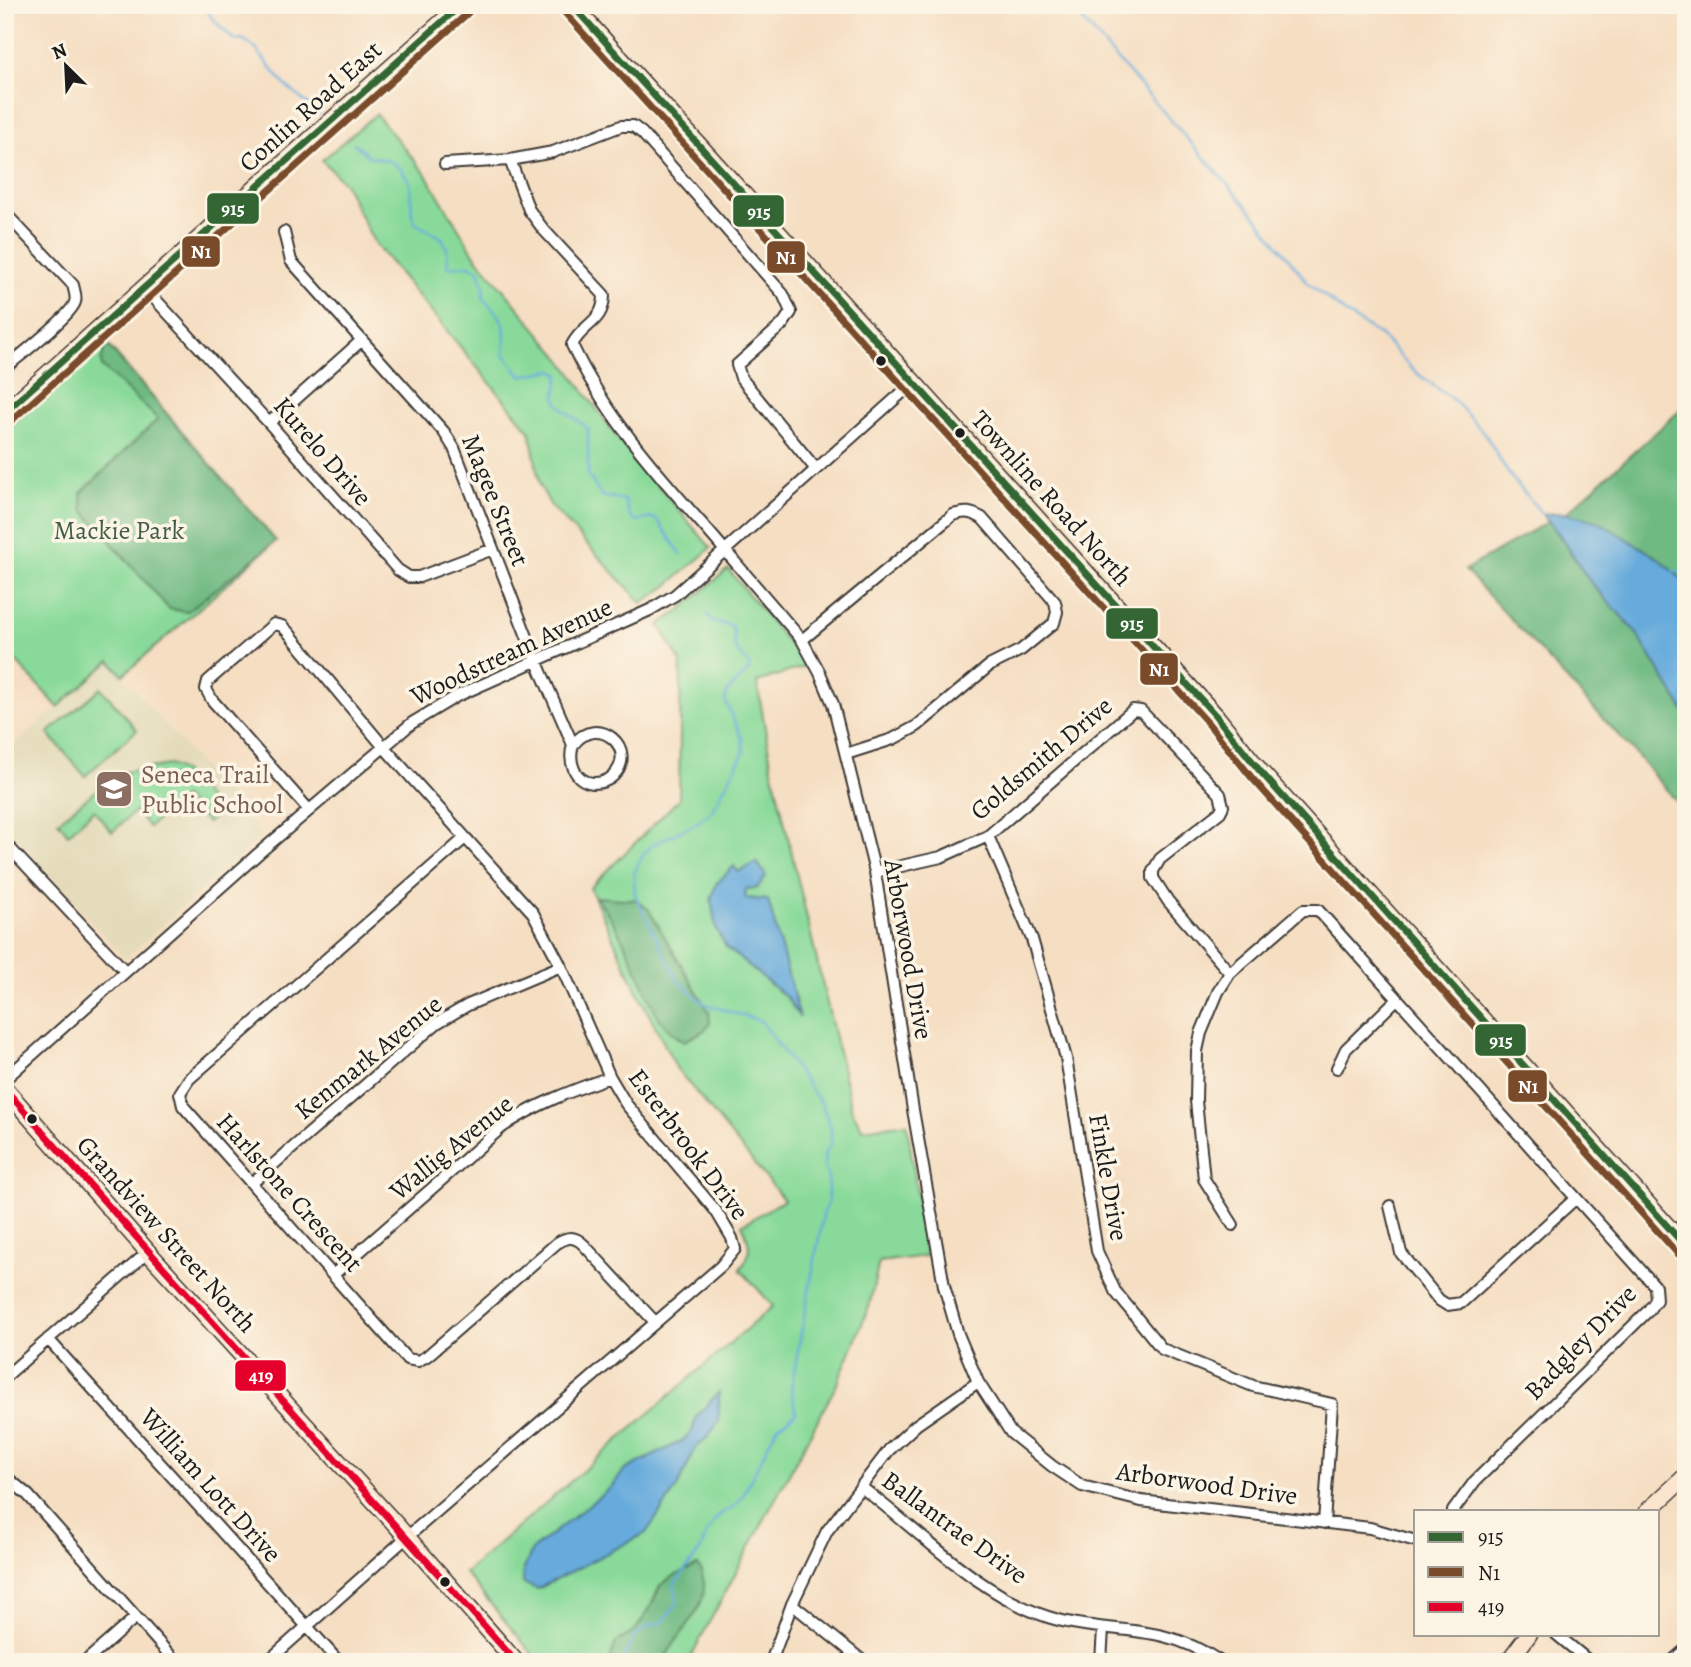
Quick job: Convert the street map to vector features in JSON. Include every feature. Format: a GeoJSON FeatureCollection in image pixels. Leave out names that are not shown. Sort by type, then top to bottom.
{"type":"FeatureCollection","features":[{"type":"Feature","properties":{"kind":"street","name":"Conlin Road East"},"geometry":{"type":"LineString","coordinates":[[5,412],[461,5]]}},
{"type":"Feature","properties":{"kind":"street","name":"Townline Road North"},"geometry":{"type":"LineString","coordinates":[[572,5],[1215,715],[1260,771],[1686,1247]]}},
{"type":"Feature","properties":{"kind":"street"},"geometry":{"type":"LineString","coordinates":[[445,164],[510,160],[553,152],[621,126],[633,126],[642,133],[783,294],[791,312],[783,324],[737,365],[741,378],[816,468]]}},
{"type":"Feature","properties":{"kind":"street","name":"Arborwood Drive"},"geometry":{"type":"LineString","coordinates":[[510,160],[529,210],[604,295],[600,316],[575,338],[572,345],[576,353],[615,418],[646,460],[802,640],[833,704],[875,872],[944,1286],[958,1334],[978,1382],[1011,1433],[1082,1486],[1141,1501],[1370,1528],[1414,1540]]}},
{"type":"Feature","properties":{"kind":"street"},"geometry":{"type":"LineString","coordinates":[[5,213],[73,285],[76,301],[72,309],[5,368]]}},
{"type":"Feature","properties":{"kind":"street","name":"Magee Street"},"geometry":{"type":"LineString","coordinates":[[284,232],[291,261],[449,440],[536,660],[573,745]]}},
{"type":"Feature","properties":{"kind":"street","name":"Kurelo Drive"},"geometry":{"type":"LineString","coordinates":[[144,288],[269,422],[398,570],[408,577],[419,577],[493,549]]}},
{"type":"Feature","properties":{"kind":"street"},"geometry":{"type":"LineString","coordinates":[[269,422],[362,340]]}},
{"type":"Feature","properties":{"kind":"street","name":"Woodstream Avenue"},"geometry":{"type":"LineString","coordinates":[[5,1079],[309,810],[412,723],[457,696],[650,610],[675,595],[914,382]]}},
{"type":"Feature","properties":{"kind":"street"},"geometry":{"type":"LineString","coordinates":[[802,640],[953,515],[964,511],[982,518],[1055,602],[1057,612],[1054,623],[1021,650],[989,666],[917,726],[893,739],[846,754]]}},
{"type":"Feature","properties":{"kind":"street","name":"Esterbrook Drive"},"geometry":{"type":"LineString","coordinates":[[267,1662],[407,1537],[721,1266],[735,1249],[732,1238],[716,1211],[626,1104],[610,1077],[561,966],[533,913],[383,746],[282,626],[274,624],[208,681],[206,689],[309,810]]}},
{"type":"Feature","properties":{"kind":"street","name":"Goldsmith Drive"},"geometry":{"type":"LineString","coordinates":[[875,872],[941,857],[988,836],[1133,710],[1141,711],[1220,794],[1223,806],[1220,812],[1160,859],[1153,871],[1153,878],[1168,901],[1230,974]]}},
{"type":"Feature","properties":{"kind":"street"},"geometry":{"type":"LineString","coordinates":[[603,732],[610,736],[620,749],[620,766],[615,774],[601,782],[585,780],[573,769],[570,753],[573,745],[584,735],[603,732]]}},
{"type":"Feature","properties":{"kind":"street","name":"Finkle Drive"},"geometry":{"type":"LineString","coordinates":[[988,836],[1032,939],[1066,1058],[1097,1251],[1115,1291],[1162,1349],[1253,1386],[1332,1404],[1324,1523]]}},
{"type":"Feature","properties":{"kind":"street","name":"Harlstone Crescent"},"geometry":{"type":"LineString","coordinates":[[465,838],[183,1086],[180,1093],[183,1106],[402,1354],[412,1361],[427,1356],[557,1243],[570,1237],[577,1238],[655,1322]]}},
{"type":"Feature","properties":{"kind":"street"},"geometry":{"type":"LineString","coordinates":[[5,842],[125,971]]}},
{"type":"Feature","properties":{"kind":"street","name":"Badgley Drive"},"geometry":{"type":"LineString","coordinates":[[1230,974],[1303,910],[1318,909],[1655,1286],[1656,1300],[1648,1311],[1475,1481],[1454,1510]]}},
{"type":"Feature","properties":{"kind":"street","name":"Kenmark Avenue"},"geometry":{"type":"LineString","coordinates":[[252,1184],[437,1023],[468,1005],[561,966]]}},
{"type":"Feature","properties":{"kind":"street"},"geometry":{"type":"LineString","coordinates":[[1230,974],[1218,992],[1200,1032],[1196,1101],[1204,1179],[1233,1225]]}},
{"type":"Feature","properties":{"kind":"street"},"geometry":{"type":"LineString","coordinates":[[1336,1068],[1346,1049],[1397,999]]}},
{"type":"Feature","properties":{"kind":"street","name":"Wallig Avenue"},"geometry":{"type":"LineString","coordinates":[[334,1274],[501,1128],[523,1114],[610,1077]]}},
{"type":"Feature","properties":{"kind":"street","name":"Grandview Street North"},"geometry":{"type":"LineString","coordinates":[[5,1090],[516,1662]]}},
{"type":"Feature","properties":{"kind":"street"},"geometry":{"type":"LineString","coordinates":[[1390,1206],[1401,1253],[1439,1300],[1447,1305],[1461,1303],[1575,1199]]}},
{"type":"Feature","properties":{"kind":"street"},"geometry":{"type":"LineString","coordinates":[[5,1377],[148,1252]]}},
{"type":"Feature","properties":{"kind":"street","name":"William Lott Drive"},"geometry":{"type":"LineString","coordinates":[[48,1339],[340,1662]]}},
{"type":"Feature","properties":{"kind":"street"},"geometry":{"type":"LineString","coordinates":[[771,1662],[792,1604],[827,1531],[888,1450],[916,1425],[978,1382]]}},
{"type":"Feature","properties":{"kind":"street"},"geometry":{"type":"LineString","coordinates":[[5,1476],[28,1495],[176,1662]]}},
{"type":"Feature","properties":{"kind":"street"},"geometry":{"type":"LineString","coordinates":[[1649,1510],[1686,1476]]}},
{"type":"Feature","properties":{"kind":"street","name":"Ballantrae Drive"},"geometry":{"type":"LineString","coordinates":[[861,1487],[941,1552],[1011,1599],[1046,1616],[1103,1629],[1166,1636],[1200,1648],[1221,1662]]}},
{"type":"Feature","properties":{"kind":"street"},"geometry":{"type":"LineString","coordinates":[[792,1604],[864,1662]]}},
{"type":"Feature","properties":{"kind":"street"},"geometry":{"type":"LineString","coordinates":[[85,1662],[136,1617]]}},
{"type":"Feature","properties":{"kind":"street"},"geometry":{"type":"LineString","coordinates":[[1101,1662],[1103,1629]]}},
{"type":"Feature","properties":{"kind":"street"},"geometry":{"type":"LineString","coordinates":[[1508,1662],[1528,1636]]}},
{"type":"Feature","properties":{"kind":"street"},"geometry":{"type":"LineString","coordinates":[[1558,1636],[1590,1662]]}},
{"type":"Feature","properties":{"kind":"street"},"geometry":{"type":"LineString","coordinates":[[1671,1662],[1686,1649]]}},
{"type":"Feature","properties":{"kind":"shaded area","name":"Seneca Trail Public School"},"geometry":{"type":"Polygon","coordinates":[[[110,661],[262,835],[125,959],[5,825],[5,753],[110,661]]]}},
{"type":"Feature","properties":{"kind":"green space"},"geometry":{"type":"Polygon","coordinates":[[[376,114],[425,173],[476,257],[562,360],[618,439],[711,548],[666,587],[642,603],[551,506],[540,486],[530,431],[375,244],[344,183],[322,160],[376,114]]]}},
{"type":"Feature","properties":{"kind":"green space","name":"Mackie Park"},"geometry":{"type":"Polygon","coordinates":[[[106,343],[276,541],[123,675],[110,661],[58,707],[5,649],[5,430],[106,343]]]}},
{"type":"Feature","properties":{"kind":"green space"},"geometry":{"type":"Polygon","coordinates":[[[106,343],[276,541],[187,612],[169,609],[83,510],[81,493],[158,419],[102,367],[101,360],[106,343]]]}},
{"type":"Feature","properties":{"kind":"green space"},"geometry":{"type":"Polygon","coordinates":[[[1686,405],[1686,583],[1658,558],[1597,522],[1566,513],[1686,405]]]}},
{"type":"Feature","properties":{"kind":"green space"},"geometry":{"type":"Polygon","coordinates":[[[1549,521],[1591,583],[1635,631],[1686,714],[1686,812],[1465,570],[1549,521]]]}},
{"type":"Feature","properties":{"kind":"green space"},"geometry":{"type":"Polygon","coordinates":[[[728,569],[807,666],[757,682],[772,769],[852,1110],[862,1129],[907,1123],[926,1256],[879,1262],[869,1307],[837,1384],[688,1662],[539,1662],[465,1573],[773,1306],[740,1269],[747,1258],[749,1248],[742,1225],[784,1200],[677,1069],[639,995],[590,888],[679,799],[681,662],[659,625],[728,569]]]}},
{"type":"Feature","properties":{"kind":"green space"},"geometry":{"type":"Polygon","coordinates":[[[101,688],[137,730],[85,776],[48,733],[101,688]]]}},
{"type":"Feature","properties":{"kind":"green space"},"geometry":{"type":"Polygon","coordinates":[[[169,765],[191,779],[219,813],[207,823],[184,797],[149,827],[135,811],[112,832],[94,810],[68,834],[58,821],[118,773],[169,765]]]}},
{"type":"Feature","properties":{"kind":"green space"},"geometry":{"type":"Polygon","coordinates":[[[596,897],[637,900],[649,910],[709,1012],[710,1024],[702,1032],[685,1041],[667,1028],[650,1000],[619,932],[596,897]]]}},
{"type":"Feature","properties":{"kind":"green space"},"geometry":{"type":"Polygon","coordinates":[[[697,1565],[703,1578],[701,1603],[663,1662],[609,1662],[616,1642],[634,1632],[649,1610],[660,1586],[697,1565]]]}},
{"type":"Feature","properties":{"kind":"water"},"geometry":{"type":"Polygon","coordinates":[[[1565,513],[1597,521],[1658,558],[1686,583],[1686,714],[1635,631],[1591,583],[1560,535],[1542,514],[1565,513]]]}},
{"type":"Feature","properties":{"kind":"water"},"geometry":{"type":"Polygon","coordinates":[[[757,862],[766,876],[757,888],[746,889],[745,898],[768,900],[800,1018],[787,998],[726,947],[716,929],[711,900],[716,884],[734,866],[738,872],[757,862]]]}},
{"type":"Feature","properties":{"kind":"water"},"geometry":{"type":"Polygon","coordinates":[[[719,1392],[719,1421],[708,1437],[696,1447],[678,1486],[646,1533],[538,1589],[523,1583],[523,1571],[532,1550],[610,1488],[625,1470],[680,1442],[692,1432],[696,1417],[719,1392]]]}},
{"type":"Feature","properties":{"kind":"waterway"},"geometry":{"type":"LineString","coordinates":[[205,5],[212,18],[234,40],[243,39],[255,48],[284,84],[319,114]]}},
{"type":"Feature","properties":{"kind":"waterway"},"geometry":{"type":"LineString","coordinates":[[1069,5],[1253,213],[1308,283],[1348,315],[1381,336],[1414,371],[1456,402],[1485,434],[1508,473],[1542,514]]}},
{"type":"Feature","properties":{"kind":"waterway"},"geometry":{"type":"LineString","coordinates":[[354,143],[368,156],[389,161],[400,168],[410,182],[415,223],[442,238],[447,249],[448,267],[469,265],[479,270],[484,287],[483,298],[503,323],[504,354],[521,376],[553,370],[559,374],[557,401],[588,429],[588,475],[602,496],[625,500],[629,515],[635,521],[652,518],[657,520],[681,554]]}},
{"type":"Feature","properties":{"kind":"waterway"},"geometry":{"type":"LineString","coordinates":[[1673,571],[1686,573]]}},
{"type":"Feature","properties":{"kind":"waterway"},"geometry":{"type":"LineString","coordinates":[[622,1662],[634,1637],[648,1626],[662,1623],[678,1602],[674,1585],[701,1549],[706,1534],[720,1514],[734,1507],[742,1497],[777,1427],[796,1413],[791,1388],[824,1210],[828,1203],[828,1177],[824,1165],[825,1152],[831,1145],[831,1128],[821,1103],[761,1021],[705,1004],[678,981],[635,895],[634,873],[643,855],[652,845],[695,824],[711,812],[744,752],[742,738],[725,701],[727,692],[749,670],[749,664],[735,647],[732,626],[712,621],[707,614]]}},
{"type":"Feature","properties":{"kind":"transit line","name":"915"},"geometry":{"type":"LineString","coordinates":[[5,412],[461,5]]}},
{"type":"Feature","properties":{"kind":"transit line","name":"915"},"geometry":{"type":"LineString","coordinates":[[572,5],[1215,715],[1260,771],[1686,1247]]}},
{"type":"Feature","properties":{"kind":"transit line","name":"N1"},"geometry":{"type":"LineString","coordinates":[[564,12],[1207,722],[1252,778],[1678,1254]]}},
{"type":"Feature","properties":{"kind":"transit line","name":"N1"},"geometry":{"type":"LineString","coordinates":[[12,420],[468,13]]}},
{"type":"Feature","properties":{"kind":"transit line","name":"419"},"geometry":{"type":"LineString","coordinates":[[5,1089],[516,1662]]}},
{"type":"Feature","properties":{"kind":"place","name":"Seneca Trail Public School"},"geometry":{"type":"Point","coordinates":[114,789]}}]}
